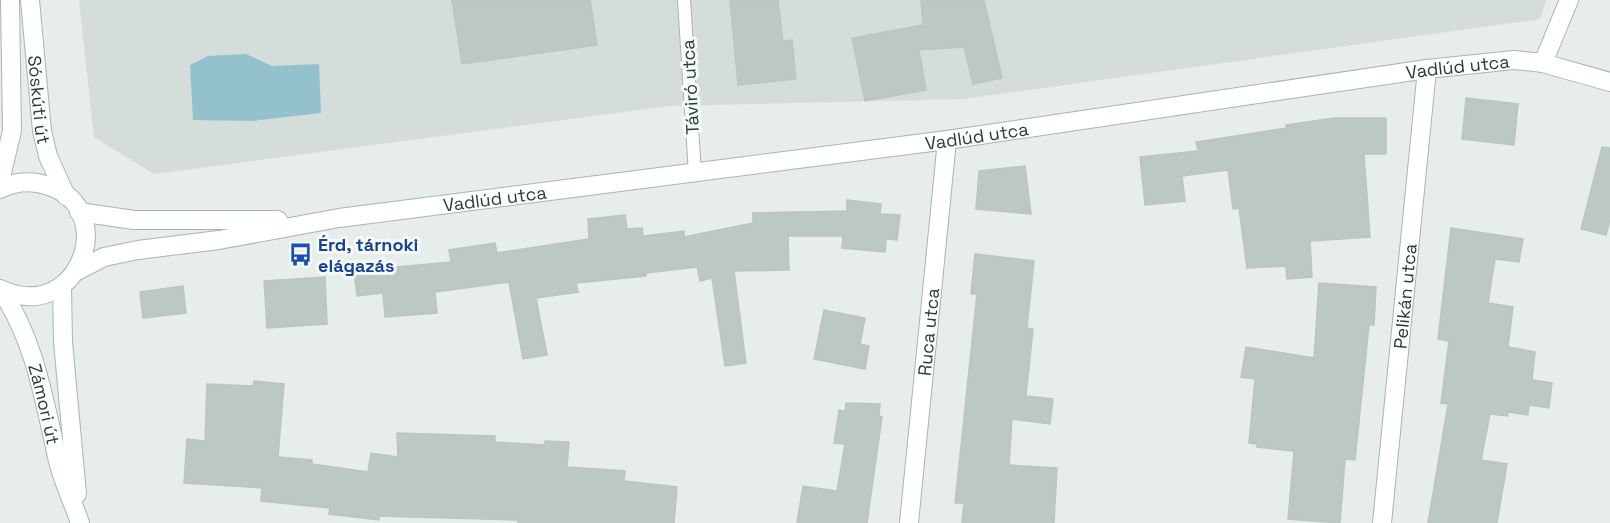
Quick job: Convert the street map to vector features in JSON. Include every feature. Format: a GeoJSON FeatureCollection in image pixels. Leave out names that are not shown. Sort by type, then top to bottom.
{"type":"FeatureCollection","features":[{"type":"Feature","properties":{"kind":"street","name":"Sóskúti út"},"geometry":{"type":"LineString","coordinates":[[0,181],[12,131],[10,0]]}},
{"type":"Feature","properties":{"kind":"street","name":"Sóskúti út"},"geometry":{"type":"LineString","coordinates":[[30,0],[42,131],[48,156],[66,196]]}},
{"type":"Feature","properties":{"kind":"street"},"geometry":{"type":"LineString","coordinates":[[1543,63],[1569,0]]}},
{"type":"Feature","properties":{"kind":"street","name":"Vadlúd utca"},"geometry":{"type":"LineString","coordinates":[[75,272],[104,257],[127,252],[219,240],[339,219],[947,140],[1426,69],[1514,60],[1543,63],[1610,82]]}},
{"type":"Feature","properties":{"kind":"street","name":"Pelikán utca"},"geometry":{"type":"LineString","coordinates":[[1382,523],[1426,69]]}},
{"type":"Feature","properties":{"kind":"street","name":"Ruca utca"},"geometry":{"type":"LineString","coordinates":[[909,523],[947,140]]}},
{"type":"Feature","properties":{"kind":"street"},"geometry":{"type":"LineString","coordinates":[[0,189],[24,181],[54,187],[66,196],[79,212],[86,235],[85,248],[75,272],[62,286],[48,294],[32,297],[16,296],[1,290]]}},
{"type":"Feature","properties":{"kind":"street","name":"Vadlúd utca"},"geometry":{"type":"LineString","coordinates":[[79,212],[146,220],[339,219]]}},
{"type":"Feature","properties":{"kind":"street","name":"Zámori út"},"geometry":{"type":"LineString","coordinates":[[62,286],[65,360],[81,523]]}},
{"type":"Feature","properties":{"kind":"street","name":"Zámori út"},"geometry":{"type":"LineString","coordinates":[[1,290],[17,313],[32,350],[47,401],[58,463],[81,523]]}},
{"type":"Feature","properties":{"kind":"lane","name":"Táviró utca"},"geometry":{"type":"LineString","coordinates":[[684,0],[695,174]]}},
{"type":"Feature","properties":{"kind":"shaded area"},"geometry":{"type":"Polygon","coordinates":[[[79,0],[1546,0],[1540,19],[964,99],[670,106],[154,174],[94,137],[79,0]]]}},
{"type":"Feature","properties":{"kind":"water"},"geometry":{"type":"Polygon","coordinates":[[[246,54],[272,66],[319,64],[321,113],[251,121],[193,120],[190,65],[208,56],[246,54]]]}},
{"type":"Feature","properties":{"kind":"building"},"geometry":{"type":"Polygon","coordinates":[[[452,0],[590,0],[597,45],[462,64],[452,0]]]}},
{"type":"Feature","properties":{"kind":"building"},"geometry":{"type":"Polygon","coordinates":[[[730,0],[778,0],[783,41],[792,40],[796,79],[738,85],[730,0]]]}},
{"type":"Feature","properties":{"kind":"building"},"geometry":{"type":"Polygon","coordinates":[[[921,0],[984,0],[1002,78],[973,84],[964,47],[919,50],[926,90],[865,101],[852,38],[923,25],[921,0]]]}},
{"type":"Feature","properties":{"kind":"building"},"geometry":{"type":"Polygon","coordinates":[[[1466,98],[1518,104],[1514,145],[1462,139],[1466,98]]]}},
{"type":"Feature","properties":{"kind":"building"},"geometry":{"type":"Polygon","coordinates":[[[1334,118],[1386,118],[1386,154],[1364,154],[1370,237],[1310,241],[1312,277],[1287,279],[1286,266],[1247,268],[1239,208],[1233,209],[1228,170],[1182,176],[1185,201],[1145,205],[1140,157],[1198,151],[1196,142],[1334,118]]]}},
{"type":"Feature","properties":{"kind":"building"},"geometry":{"type":"Polygon","coordinates":[[[1602,147],[1610,148],[1610,219],[1606,235],[1581,229],[1602,147]]]}},
{"type":"Feature","properties":{"kind":"building"},"geometry":{"type":"Polygon","coordinates":[[[1025,166],[1031,214],[976,209],[979,171],[1025,166]]]}},
{"type":"Feature","properties":{"kind":"building"},"geometry":{"type":"Polygon","coordinates":[[[847,200],[881,204],[880,214],[900,215],[897,240],[886,239],[885,252],[842,248],[843,236],[788,236],[789,270],[734,271],[746,363],[725,366],[712,278],[700,281],[697,267],[646,273],[646,276],[576,283],[578,292],[536,298],[547,355],[523,359],[509,282],[435,292],[437,313],[385,317],[383,293],[357,296],[354,271],[451,262],[449,250],[495,243],[497,253],[589,239],[588,219],[625,215],[627,229],[642,228],[643,236],[684,231],[684,237],[753,223],[753,213],[847,211],[847,200]]]}},
{"type":"Feature","properties":{"kind":"building"},"geometry":{"type":"Polygon","coordinates":[[[1451,228],[1523,239],[1519,262],[1495,259],[1488,303],[1513,307],[1508,347],[1535,352],[1532,380],[1552,383],[1549,408],[1529,405],[1528,415],[1508,412],[1508,416],[1490,414],[1481,460],[1507,464],[1497,523],[1428,523],[1448,404],[1441,403],[1449,341],[1438,339],[1451,228]]]}},
{"type":"Feature","properties":{"kind":"building"},"geometry":{"type":"Polygon","coordinates":[[[975,254],[1034,261],[1027,328],[1033,329],[1026,396],[1053,399],[1050,424],[1012,419],[1009,465],[1057,468],[1054,523],[962,523],[964,503],[955,503],[977,294],[971,294],[975,254]]]}},
{"type":"Feature","properties":{"kind":"building"},"geometry":{"type":"Polygon","coordinates":[[[325,277],[327,324],[267,328],[264,281],[325,277]]]}},
{"type":"Feature","properties":{"kind":"building"},"geometry":{"type":"Polygon","coordinates":[[[1319,283],[1376,287],[1374,325],[1369,325],[1355,460],[1345,459],[1340,523],[1288,519],[1294,451],[1257,447],[1257,444],[1249,443],[1255,379],[1241,377],[1246,347],[1314,358],[1319,283]]]}},
{"type":"Feature","properties":{"kind":"building"},"geometry":{"type":"Polygon","coordinates":[[[183,286],[186,313],[143,318],[140,292],[183,286]]]}},
{"type":"Feature","properties":{"kind":"building"},"geometry":{"type":"Polygon","coordinates":[[[824,310],[865,318],[860,344],[869,346],[865,369],[814,359],[824,310]]]}},
{"type":"Feature","properties":{"kind":"building"},"geometry":{"type":"Polygon","coordinates":[[[254,381],[284,384],[278,457],[312,460],[312,464],[368,472],[371,453],[398,457],[397,433],[495,436],[495,442],[545,445],[545,441],[569,442],[567,467],[625,471],[624,481],[677,487],[674,523],[518,523],[518,520],[379,516],[379,520],[329,514],[330,508],[261,501],[262,488],[184,483],[187,439],[205,441],[207,384],[253,386],[254,381]]]}},
{"type":"Feature","properties":{"kind":"building"},"geometry":{"type":"Polygon","coordinates":[[[846,403],[880,404],[879,416],[882,417],[867,523],[797,523],[803,486],[837,491],[845,444],[834,443],[839,410],[845,411],[846,403]]]}},
{"type":"Feature","properties":{"kind":"place","name":"Érd, tárnoki elágazás"},"geometry":{"type":"Point","coordinates":[300,254]}}]}
